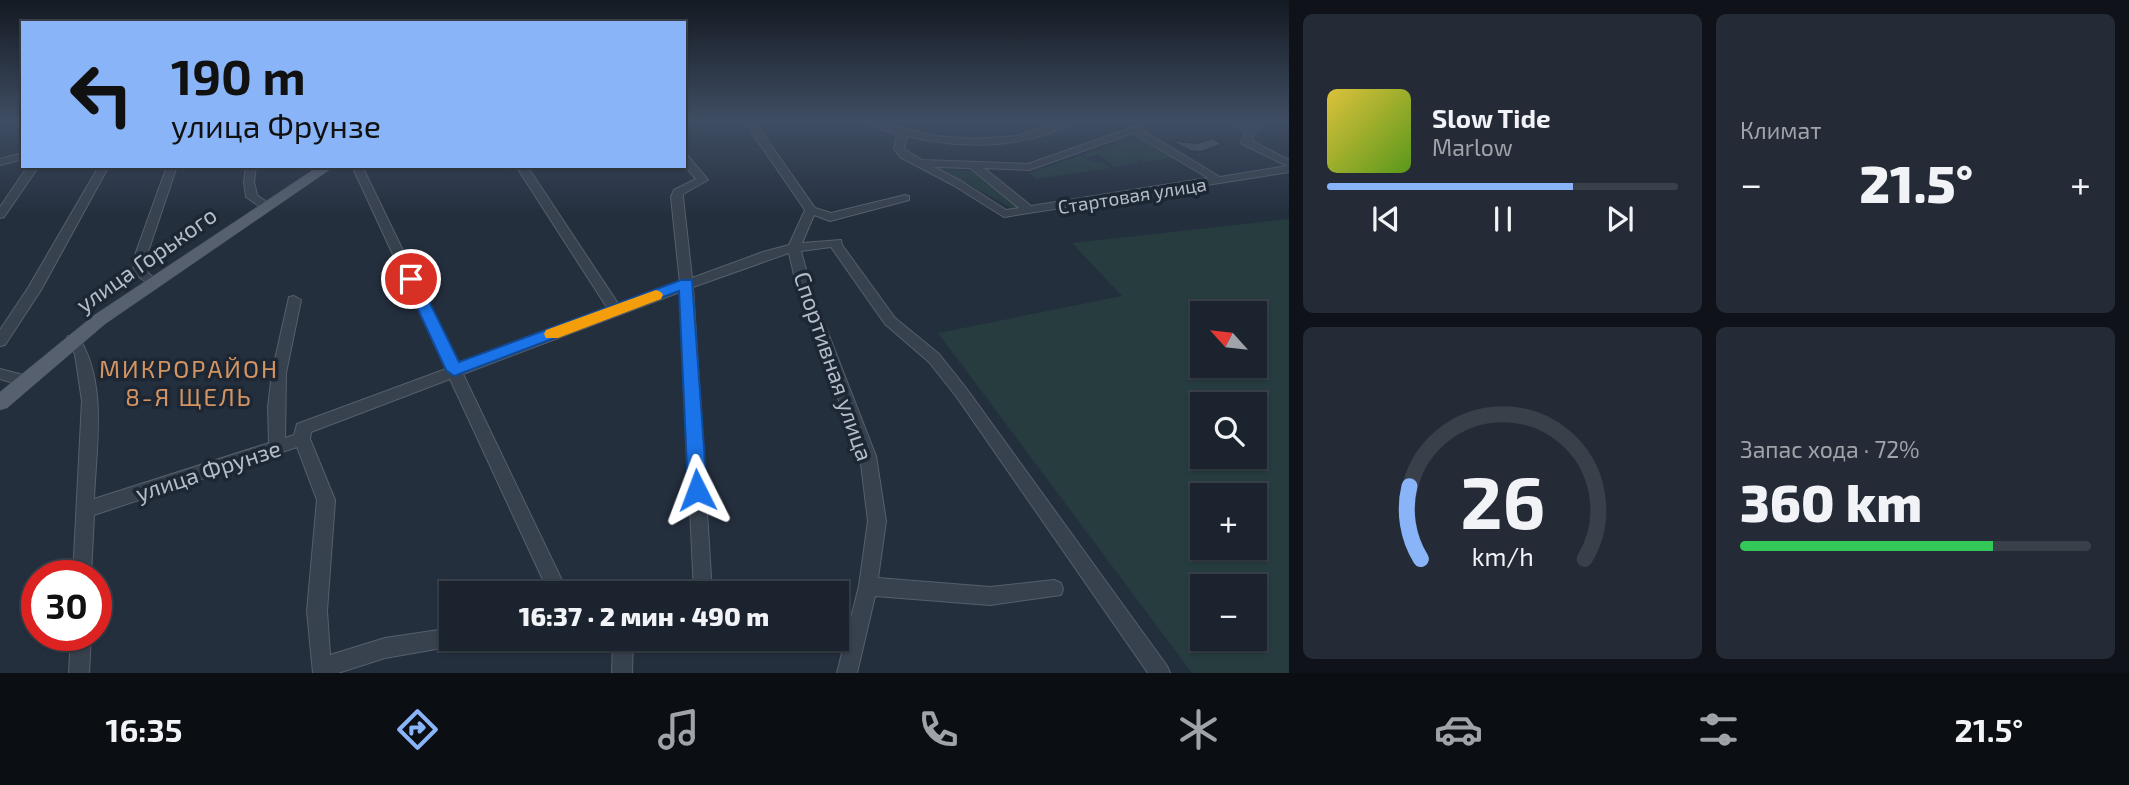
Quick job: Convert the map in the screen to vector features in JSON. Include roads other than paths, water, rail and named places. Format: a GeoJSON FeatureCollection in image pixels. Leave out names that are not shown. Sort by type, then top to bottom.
{"type":"FeatureCollection","features":[{"type":"Feature","properties":{"kind":"main road","name":"улица Горького"},"geometry":{"type":"LineString","coordinates":[[0,403],[9,378],[73,340],[152,282],[325,168]]}},
{"type":"Feature","properties":{"kind":"street"},"geometry":{"type":"LineString","coordinates":[[771,152],[811,210],[830,217],[905,198]]}},
{"type":"Feature","properties":{"kind":"street"},"geometry":{"type":"LineString","coordinates":[[903,152],[917,163],[1029,167],[1070,152]]}},
{"type":"Feature","properties":{"kind":"street"},"geometry":{"type":"LineString","coordinates":[[1174,152],[1220,181]]}},
{"type":"Feature","properties":{"kind":"street"},"geometry":{"type":"LineString","coordinates":[[1265,152],[1289,165]]}},
{"type":"Feature","properties":{"kind":"street"},"geometry":{"type":"LineString","coordinates":[[0,162],[21,157]]}},
{"type":"Feature","properties":{"kind":"street"},"geometry":{"type":"LineString","coordinates":[[686,160],[704,180],[678,192],[677,197],[687,283],[702,581]]}},
{"type":"Feature","properties":{"kind":"street","name":"Стартовая улица"},"geometry":{"type":"LineString","coordinates":[[917,163],[957,183],[1004,214],[1220,181],[1289,165]]}},
{"type":"Feature","properties":{"kind":"street"},"geometry":{"type":"LineString","coordinates":[[973,165],[1023,211]]}},
{"type":"Feature","properties":{"kind":"street"},"geometry":{"type":"LineString","coordinates":[[0,215],[33,168]]}},
{"type":"Feature","properties":{"kind":"street"},"geometry":{"type":"LineString","coordinates":[[0,341],[34,290],[103,168]]}},
{"type":"Feature","properties":{"kind":"street"},"geometry":{"type":"LineString","coordinates":[[152,282],[139,273],[141,256],[171,168]]}},
{"type":"Feature","properties":{"kind":"street"},"geometry":{"type":"LineString","coordinates":[[251,168],[248,182],[252,197],[267,207]]}},
{"type":"Feature","properties":{"kind":"street"},"geometry":{"type":"LineString","coordinates":[[358,168],[553,581]]}},
{"type":"Feature","properties":{"kind":"street"},"geometry":{"type":"LineString","coordinates":[[522,168],[616,311]]}},
{"type":"Feature","properties":{"kind":"street","name":"Спортивная улица"},"geometry":{"type":"LineString","coordinates":[[811,210],[794,248],[805,292],[868,456],[877,521],[868,586],[847,673]]}},
{"type":"Feature","properties":{"kind":"street","name":"улица Фрунзе"},"geometry":{"type":"LineString","coordinates":[[85,510],[302,439],[303,428],[687,283],[794,248],[835,243],[890,321],[934,358],[961,392],[1160,673]]}},
{"type":"Feature","properties":{"kind":"street"},"geometry":{"type":"LineString","coordinates":[[277,446],[274,407],[277,369],[294,300]]}},
{"type":"Feature","properties":{"kind":"street"},"geometry":{"type":"LineString","coordinates":[[73,340],[82,354],[90,401],[83,560]]}},
{"type":"Feature","properties":{"kind":"street"},"geometry":{"type":"LineString","coordinates":[[302,439],[326,500],[317,611],[321,668],[386,648],[439,640]]}},
{"type":"Feature","properties":{"kind":"street"},"geometry":{"type":"LineString","coordinates":[[868,586],[990,596],[1054,589]]}},
{"type":"Feature","properties":{"kind":"street"},"geometry":{"type":"LineString","coordinates":[[79,673],[80,651]]}},
{"type":"Feature","properties":{"kind":"street"},"geometry":{"type":"LineString","coordinates":[[622,673],[623,651]]}},
{"type":"Feature","properties":{"kind":"district","name":"МИКРОРАЙОН 8-Я ЩЕЛЬ"},"geometry":{"type":"Point","coordinates":[189,382]}}]}
